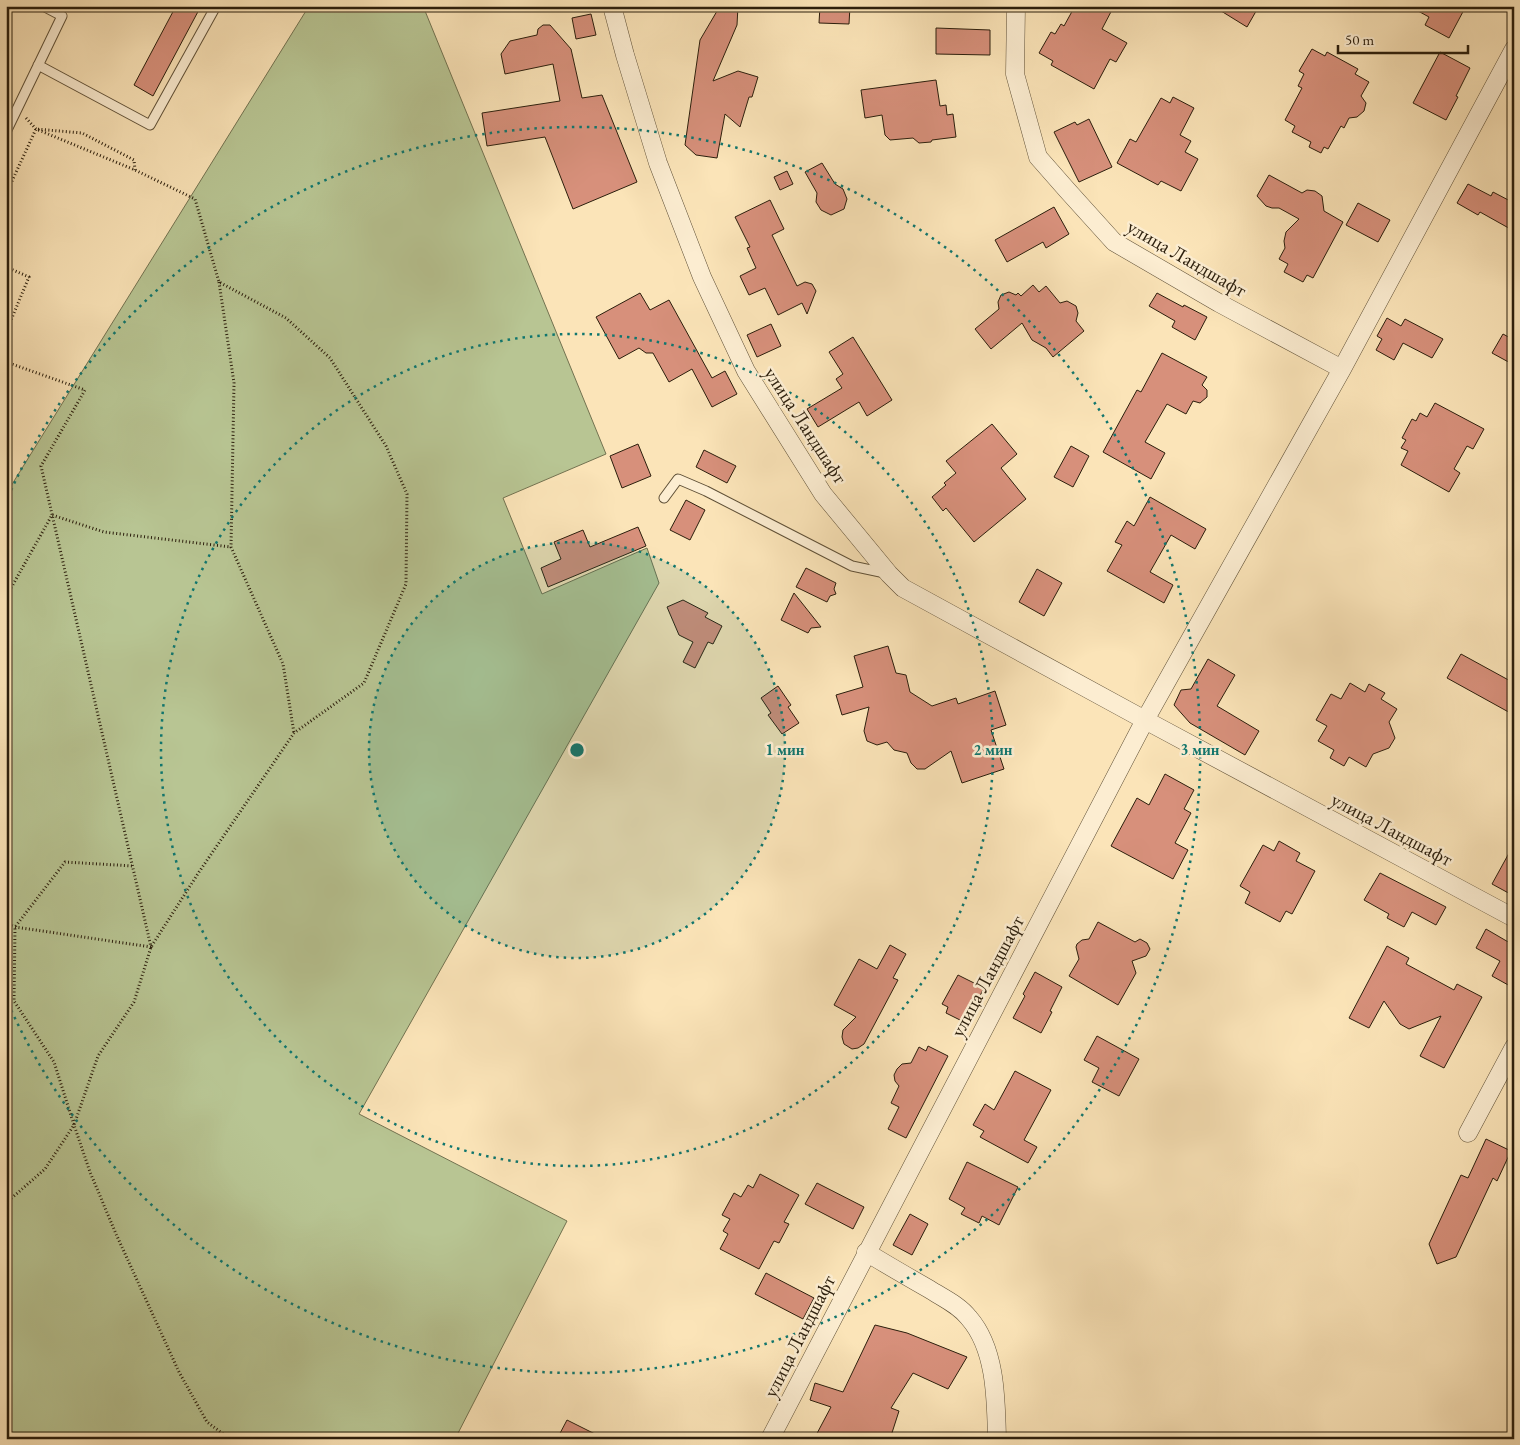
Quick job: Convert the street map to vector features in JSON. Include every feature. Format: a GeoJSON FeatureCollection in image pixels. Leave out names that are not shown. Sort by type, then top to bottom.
{"type":"FeatureCollection","features":[{"type":"Feature","properties":{"kind":"street","name":"улица Ландшафт"},"geometry":{"type":"LineString","coordinates":[[612,6],[658,163],[702,277],[746,371],[823,494],[889,574],[903,588],[1514,918]]}},
{"type":"Feature","properties":{"kind":"street","name":"улица Ландшафт"},"geometry":{"type":"LineString","coordinates":[[1016,6],[1015,74],[1017,84],[1038,157],[1067,190],[1114,242],[1219,303],[1342,370]]}},
{"type":"Feature","properties":{"kind":"street","name":"улица Ландшафт"},"geometry":{"type":"LineString","coordinates":[[770,1439],[1145,720],[1342,370],[1514,49]]}},
{"type":"Feature","properties":{"kind":"street"},"geometry":{"type":"LineString","coordinates":[[1468,1133],[1514,1047]]}},
{"type":"Feature","properties":{"kind":"street"},"geometry":{"type":"LineString","coordinates":[[866,1252],[955,1305],[979,1331],[989,1357],[996,1403],[996,1439]]}},
{"type":"Feature","properties":{"kind":"lane"},"geometry":{"type":"LineString","coordinates":[[6,132],[62,16],[43,6]]}},
{"type":"Feature","properties":{"kind":"lane"},"geometry":{"type":"LineString","coordinates":[[38,66],[150,125],[216,6]]}},
{"type":"Feature","properties":{"kind":"lane"},"geometry":{"type":"LineString","coordinates":[[664,498],[678,479],[706,491],[852,566],[889,574]]}},
{"type":"Feature","properties":{"kind":"path"},"geometry":{"type":"LineString","coordinates":[[18,107],[36,129],[134,170],[196,199],[219,282],[234,383],[232,547],[283,664],[294,733]]}},
{"type":"Feature","properties":{"kind":"path"},"geometry":{"type":"LineString","coordinates":[[36,129],[82,133],[134,160],[134,170]]}},
{"type":"Feature","properties":{"kind":"path"},"geometry":{"type":"LineString","coordinates":[[6,194],[36,129]]}},
{"type":"Feature","properties":{"kind":"path"},"geometry":{"type":"LineString","coordinates":[[6,267],[29,277],[6,332]]}},
{"type":"Feature","properties":{"kind":"path"},"geometry":{"type":"LineString","coordinates":[[6,1202],[45,1169],[74,1124],[98,1056],[134,1002],[151,947],[294,733],[364,683],[406,584],[407,494],[386,446],[330,358],[286,318],[219,282]]}},
{"type":"Feature","properties":{"kind":"path"},"geometry":{"type":"LineString","coordinates":[[6,362],[85,390],[41,466],[151,947]]}},
{"type":"Feature","properties":{"kind":"path"},"geometry":{"type":"LineString","coordinates":[[52,515],[104,532],[232,547]]}},
{"type":"Feature","properties":{"kind":"path"},"geometry":{"type":"LineString","coordinates":[[6,597],[52,515]]}},
{"type":"Feature","properties":{"kind":"path"},"geometry":{"type":"LineString","coordinates":[[132,866],[64,862],[15,927],[14,1001],[54,1062],[90,1172],[179,1372],[207,1422],[230,1439]]}},
{"type":"Feature","properties":{"kind":"path"},"geometry":{"type":"LineString","coordinates":[[6,923],[15,927],[151,947]]}},
{"type":"Feature","properties":{"kind":"green space"},"geometry":{"type":"Polygon","coordinates":[[[309,6],[423,6],[606,454],[503,498],[542,594],[647,548],[659,583],[359,1114],[567,1221],[455,1439],[6,1439],[6,494],[309,6]]]}},
{"type":"Feature","properties":{"kind":"building"},"geometry":{"type":"Polygon","coordinates":[[[176,6],[201,6],[153,96],[134,85],[176,6]]]}},
{"type":"Feature","properties":{"kind":"building"},"geometry":{"type":"Polygon","coordinates":[[[720,6],[738,6],[737,25],[713,81],[738,71],[758,77],[752,97],[749,97],[740,127],[725,114],[717,158],[696,155],[685,145],[700,40],[720,6]]]}},
{"type":"Feature","properties":{"kind":"building"},"geometry":{"type":"Polygon","coordinates":[[[820,6],[850,6],[849,24],[819,23],[820,6]]]}},
{"type":"Feature","properties":{"kind":"building"},"geometry":{"type":"Polygon","coordinates":[[[1075,6],[1114,6],[1102,29],[1127,43],[1116,62],[1110,59],[1094,89],[1051,65],[1053,61],[1039,53],[1051,32],[1055,34],[1061,24],[1064,26],[1075,6]]]}},
{"type":"Feature","properties":{"kind":"building"},"geometry":{"type":"Polygon","coordinates":[[[1213,6],[1259,6],[1247,27],[1213,6]]]}},
{"type":"Feature","properties":{"kind":"building"},"geometry":{"type":"Polygon","coordinates":[[[1409,6],[1466,6],[1449,38],[1425,25],[1429,17],[1409,6]]]}},
{"type":"Feature","properties":{"kind":"building"},"geometry":{"type":"Polygon","coordinates":[[[591,14],[596,35],[576,39],[572,18],[591,14]]]}},
{"type":"Feature","properties":{"kind":"building"},"geometry":{"type":"Polygon","coordinates":[[[543,25],[550,25],[571,49],[582,98],[602,95],[637,182],[573,209],[545,137],[487,146],[482,113],[560,101],[553,64],[505,74],[501,54],[510,41],[537,35],[538,29],[543,25]]]}},
{"type":"Feature","properties":{"kind":"building"},"geometry":{"type":"Polygon","coordinates":[[[936,28],[990,30],[990,55],[936,54],[936,28]]]}},
{"type":"Feature","properties":{"kind":"building"},"geometry":{"type":"Polygon","coordinates":[[[1312,49],[1325,56],[1327,52],[1358,69],[1355,74],[1369,82],[1361,96],[1366,103],[1364,111],[1357,117],[1349,118],[1344,128],[1341,126],[1328,149],[1324,147],[1321,153],[1309,147],[1311,142],[1292,132],[1295,126],[1285,120],[1302,88],[1298,86],[1304,74],[1299,71],[1312,49]]]}},
{"type":"Feature","properties":{"kind":"building"},"geometry":{"type":"Polygon","coordinates":[[[1440,52],[1470,68],[1446,120],[1413,103],[1440,52]]]}},
{"type":"Feature","properties":{"kind":"building"},"geometry":{"type":"Polygon","coordinates":[[[936,80],[940,106],[946,105],[947,115],[953,114],[956,137],[919,143],[913,138],[890,140],[885,135],[882,115],[865,118],[861,90],[936,80]]]}},
{"type":"Feature","properties":{"kind":"building"},"geometry":{"type":"Polygon","coordinates":[[[1173,97],[1194,108],[1180,135],[1191,141],[1185,152],[1198,159],[1181,191],[1161,181],[1158,185],[1117,163],[1130,139],[1136,142],[1161,98],[1170,103],[1173,97]]]}},
{"type":"Feature","properties":{"kind":"building"},"geometry":{"type":"Polygon","coordinates":[[[1089,119],[1112,167],[1079,182],[1054,132],[1075,122],[1077,125],[1089,119]]]}},
{"type":"Feature","properties":{"kind":"building"},"geometry":{"type":"Polygon","coordinates":[[[822,163],[835,184],[843,189],[847,199],[844,209],[831,215],[821,210],[816,202],[817,193],[805,172],[822,163]]]}},
{"type":"Feature","properties":{"kind":"building"},"geometry":{"type":"Polygon","coordinates":[[[787,171],[793,184],[780,190],[774,177],[787,171]]]}},
{"type":"Feature","properties":{"kind":"building"},"geometry":{"type":"Polygon","coordinates":[[[1269,175],[1302,193],[1307,190],[1315,191],[1322,196],[1324,211],[1343,222],[1313,278],[1307,275],[1303,282],[1284,272],[1288,264],[1279,259],[1285,248],[1286,232],[1299,219],[1279,208],[1266,206],[1257,196],[1269,175]]]}},
{"type":"Feature","properties":{"kind":"building"},"geometry":{"type":"Polygon","coordinates":[[[1468,184],[1491,196],[1493,192],[1514,203],[1514,231],[1480,212],[1478,215],[1457,203],[1468,184]]]}},
{"type":"Feature","properties":{"kind":"building"},"geometry":{"type":"Polygon","coordinates":[[[770,200],[784,229],[772,235],[797,286],[805,282],[812,284],[816,291],[807,314],[802,303],[778,315],[765,288],[749,295],[740,276],[756,268],[747,248],[750,247],[735,217],[770,200]]]}},
{"type":"Feature","properties":{"kind":"building"},"geometry":{"type":"Polygon","coordinates":[[[1358,203],[1390,220],[1378,242],[1346,225],[1358,203]]]}},
{"type":"Feature","properties":{"kind":"building"},"geometry":{"type":"Polygon","coordinates":[[[1054,207],[1069,234],[1046,248],[1043,242],[1007,262],[995,240],[1054,207]]]}},
{"type":"Feature","properties":{"kind":"building"},"geometry":{"type":"Polygon","coordinates":[[[1033,285],[1039,292],[1046,286],[1060,303],[1067,301],[1076,306],[1078,313],[1076,321],[1084,331],[1053,357],[1046,348],[1032,340],[1022,323],[991,349],[975,329],[999,309],[998,302],[1001,295],[1009,292],[1016,295],[1018,293],[1021,296],[1033,285]]]}},
{"type":"Feature","properties":{"kind":"building"},"geometry":{"type":"Polygon","coordinates":[[[640,293],[650,310],[669,300],[712,378],[725,371],[737,394],[712,407],[692,369],[669,382],[653,353],[646,353],[639,348],[619,359],[596,317],[640,293]]]}},
{"type":"Feature","properties":{"kind":"building"},"geometry":{"type":"Polygon","coordinates":[[[1157,293],[1207,317],[1195,340],[1172,327],[1175,321],[1149,306],[1157,293]]]}},
{"type":"Feature","properties":{"kind":"building"},"geometry":{"type":"Polygon","coordinates":[[[1387,318],[1401,326],[1405,319],[1443,339],[1432,358],[1403,343],[1394,360],[1376,350],[1382,339],[1377,336],[1387,318]]]}},
{"type":"Feature","properties":{"kind":"building"},"geometry":{"type":"Polygon","coordinates":[[[771,324],[781,346],[757,357],[747,335],[771,324]]]}},
{"type":"Feature","properties":{"kind":"building"},"geometry":{"type":"Polygon","coordinates":[[[1503,334],[1514,340],[1514,365],[1492,353],[1503,334]]]}},
{"type":"Feature","properties":{"kind":"building"},"geometry":{"type":"Polygon","coordinates":[[[853,337],[892,400],[867,416],[859,402],[818,427],[807,409],[842,388],[836,379],[843,374],[829,352],[853,337]]]}},
{"type":"Feature","properties":{"kind":"building"},"geometry":{"type":"Polygon","coordinates":[[[1162,353],[1207,377],[1202,385],[1207,390],[1207,397],[1200,403],[1193,401],[1186,414],[1167,404],[1145,442],[1165,453],[1151,479],[1103,452],[1137,390],[1141,392],[1162,353]]]}},
{"type":"Feature","properties":{"kind":"building"},"geometry":{"type":"Polygon","coordinates":[[[1435,403],[1484,429],[1473,449],[1467,446],[1454,469],[1460,473],[1449,492],[1401,465],[1408,451],[1401,448],[1406,440],[1402,438],[1412,419],[1416,421],[1420,413],[1427,417],[1435,403]]]}},
{"type":"Feature","properties":{"kind":"building"},"geometry":{"type":"Polygon","coordinates":[[[992,424],[1017,454],[1001,468],[1026,499],[974,542],[946,508],[943,511],[932,497],[956,473],[946,461],[992,424]]]}},
{"type":"Feature","properties":{"kind":"building"},"geometry":{"type":"Polygon","coordinates":[[[638,444],[651,476],[622,488],[610,456],[638,444]]]}},
{"type":"Feature","properties":{"kind":"building"},"geometry":{"type":"Polygon","coordinates":[[[1071,446],[1089,456],[1073,487],[1054,477],[1071,446]]]}},
{"type":"Feature","properties":{"kind":"building"},"geometry":{"type":"Polygon","coordinates":[[[704,450],[736,466],[727,483],[696,467],[704,450]]]}},
{"type":"Feature","properties":{"kind":"building"},"geometry":{"type":"Polygon","coordinates":[[[1150,497],[1206,529],[1195,549],[1171,535],[1150,572],[1173,585],[1164,603],[1107,571],[1122,545],[1115,542],[1127,521],[1134,526],[1150,497]]]}},
{"type":"Feature","properties":{"kind":"building"},"geometry":{"type":"Polygon","coordinates":[[[686,500],[705,510],[690,540],[670,530],[686,500]]]}},
{"type":"Feature","properties":{"kind":"building"},"geometry":{"type":"Polygon","coordinates":[[[638,527],[646,546],[548,587],[541,568],[561,559],[554,542],[583,530],[590,547],[638,527]]]}},
{"type":"Feature","properties":{"kind":"building"},"geometry":{"type":"Polygon","coordinates":[[[806,568],[836,583],[834,589],[836,594],[830,596],[827,602],[796,587],[806,568]]]}},
{"type":"Feature","properties":{"kind":"building"},"geometry":{"type":"Polygon","coordinates":[[[1037,569],[1062,583],[1044,616],[1019,602],[1037,569]]]}},
{"type":"Feature","properties":{"kind":"building"},"geometry":{"type":"Polygon","coordinates":[[[794,593],[821,627],[811,628],[808,633],[781,620],[794,593]]]}},
{"type":"Feature","properties":{"kind":"building"},"geometry":{"type":"Polygon","coordinates":[[[683,600],[708,613],[705,617],[722,626],[713,644],[708,642],[695,668],[683,662],[693,642],[679,635],[667,607],[683,600]]]}},
{"type":"Feature","properties":{"kind":"building"},"geometry":{"type":"Polygon","coordinates":[[[888,646],[896,673],[906,675],[910,692],[932,706],[956,698],[958,704],[995,691],[1006,725],[991,730],[1004,769],[962,783],[951,751],[925,769],[917,769],[911,763],[907,753],[894,750],[887,742],[877,745],[867,741],[864,731],[869,707],[842,715],[836,695],[863,687],[854,656],[888,646]]]}},
{"type":"Feature","properties":{"kind":"building"},"geometry":{"type":"Polygon","coordinates":[[[1461,654],[1514,683],[1514,715],[1447,678],[1461,654]]]}},
{"type":"Feature","properties":{"kind":"building"},"geometry":{"type":"Polygon","coordinates":[[[1208,659],[1235,675],[1217,706],[1259,731],[1245,755],[1190,723],[1174,705],[1181,690],[1191,689],[1208,659]]]}},
{"type":"Feature","properties":{"kind":"building"},"geometry":{"type":"Polygon","coordinates":[[[1350,683],[1365,692],[1369,684],[1385,693],[1381,699],[1397,709],[1389,722],[1395,738],[1389,748],[1373,754],[1366,767],[1349,757],[1344,766],[1330,758],[1334,750],[1318,741],[1327,726],[1316,720],[1331,694],[1341,699],[1350,683]]]}},
{"type":"Feature","properties":{"kind":"building"},"geometry":{"type":"Polygon","coordinates":[[[778,686],[791,705],[788,707],[799,723],[782,734],[768,715],[771,713],[761,698],[778,686]]]}},
{"type":"Feature","properties":{"kind":"building"},"geometry":{"type":"Polygon","coordinates":[[[1165,774],[1194,790],[1184,809],[1191,813],[1175,843],[1188,850],[1173,879],[1111,846],[1137,798],[1149,805],[1165,774]]]}},
{"type":"Feature","properties":{"kind":"building"},"geometry":{"type":"Polygon","coordinates":[[[1279,841],[1300,853],[1296,861],[1315,871],[1292,914],[1286,911],[1280,922],[1245,903],[1250,892],[1240,886],[1263,845],[1274,851],[1279,841]]]}},
{"type":"Feature","properties":{"kind":"building"},"geometry":{"type":"Polygon","coordinates":[[[1514,844],[1514,896],[1492,884],[1514,844]]]}},
{"type":"Feature","properties":{"kind":"building"},"geometry":{"type":"Polygon","coordinates":[[[1380,873],[1446,907],[1436,925],[1412,912],[1404,927],[1387,918],[1389,914],[1364,900],[1380,873]]]}},
{"type":"Feature","properties":{"kind":"building"},"geometry":{"type":"Polygon","coordinates":[[[1098,922],[1135,942],[1140,939],[1147,943],[1150,949],[1146,956],[1132,961],[1136,973],[1118,1005],[1069,976],[1079,959],[1077,944],[1082,940],[1089,939],[1098,922]]]}},
{"type":"Feature","properties":{"kind":"building"},"geometry":{"type":"Polygon","coordinates":[[[1486,929],[1510,943],[1514,936],[1514,978],[1510,986],[1492,976],[1500,961],[1476,948],[1486,929]]]}},
{"type":"Feature","properties":{"kind":"building"},"geometry":{"type":"Polygon","coordinates":[[[890,945],[906,954],[893,978],[898,980],[864,1044],[852,1049],[844,1044],[842,1037],[843,1030],[856,1017],[834,1005],[859,959],[877,969],[890,945]]]}},
{"type":"Feature","properties":{"kind":"building"},"geometry":{"type":"Polygon","coordinates":[[[1387,946],[1409,958],[1406,964],[1454,990],[1457,984],[1482,997],[1444,1068],[1420,1056],[1441,1016],[1409,1029],[1400,1024],[1384,1001],[1369,1028],[1349,1018],[1387,946]]]}},
{"type":"Feature","properties":{"kind":"building"},"geometry":{"type":"Polygon","coordinates":[[[1035,972],[1062,987],[1041,1033],[1013,1018],[1035,972]]]}},
{"type":"Feature","properties":{"kind":"building"},"geometry":{"type":"Polygon","coordinates":[[[958,975],[984,988],[969,1017],[967,1016],[964,1022],[946,1013],[948,1007],[942,1004],[958,975]]]}},
{"type":"Feature","properties":{"kind":"building"},"geometry":{"type":"Polygon","coordinates":[[[1097,1036],[1139,1059],[1119,1096],[1092,1082],[1099,1068],[1084,1060],[1097,1036]]]}},
{"type":"Feature","properties":{"kind":"building"},"geometry":{"type":"Polygon","coordinates":[[[928,1046],[948,1056],[906,1138],[888,1129],[899,1107],[891,1103],[899,1086],[895,1081],[894,1075],[902,1064],[911,1063],[919,1047],[926,1051],[928,1046]]]}},
{"type":"Feature","properties":{"kind":"building"},"geometry":{"type":"Polygon","coordinates":[[[1015,1071],[1051,1090],[1024,1140],[1037,1147],[1028,1163],[980,1137],[984,1131],[973,1125],[985,1104],[994,1110],[1015,1071]]]}},
{"type":"Feature","properties":{"kind":"building"},"geometry":{"type":"Polygon","coordinates":[[[1486,1139],[1511,1151],[1497,1181],[1493,1178],[1456,1257],[1437,1264],[1429,1244],[1461,1175],[1468,1178],[1486,1139]]]}},
{"type":"Feature","properties":{"kind":"building"},"geometry":{"type":"Polygon","coordinates":[[[967,1162],[1018,1187],[999,1225],[982,1216],[979,1223],[961,1214],[965,1208],[949,1199],[967,1162]]]}},
{"type":"Feature","properties":{"kind":"building"},"geometry":{"type":"Polygon","coordinates":[[[760,1174],[799,1195],[784,1222],[789,1224],[779,1243],[774,1241],[759,1269],[720,1249],[728,1234],[723,1231],[730,1219],[722,1215],[734,1193],[741,1197],[748,1185],[753,1188],[760,1174]]]}},
{"type":"Feature","properties":{"kind":"building"},"geometry":{"type":"Polygon","coordinates":[[[817,1183],[864,1207],[853,1229],[805,1204],[817,1183]]]}},
{"type":"Feature","properties":{"kind":"building"},"geometry":{"type":"Polygon","coordinates":[[[910,1214],[928,1224],[912,1255],[893,1245],[910,1214]]]}},
{"type":"Feature","properties":{"kind":"building"},"geometry":{"type":"Polygon","coordinates":[[[766,1273],[814,1298],[803,1319],[755,1294],[766,1273]]]}},
{"type":"Feature","properties":{"kind":"building"},"geometry":{"type":"Polygon","coordinates":[[[875,1325],[907,1333],[967,1357],[948,1389],[913,1373],[891,1408],[899,1411],[890,1439],[814,1439],[831,1407],[810,1400],[815,1383],[843,1392],[875,1325]]]}},
{"type":"Feature","properties":{"kind":"building"},"geometry":{"type":"Polygon","coordinates":[[[567,1420],[605,1439],[557,1439],[567,1420]]]}}]}
